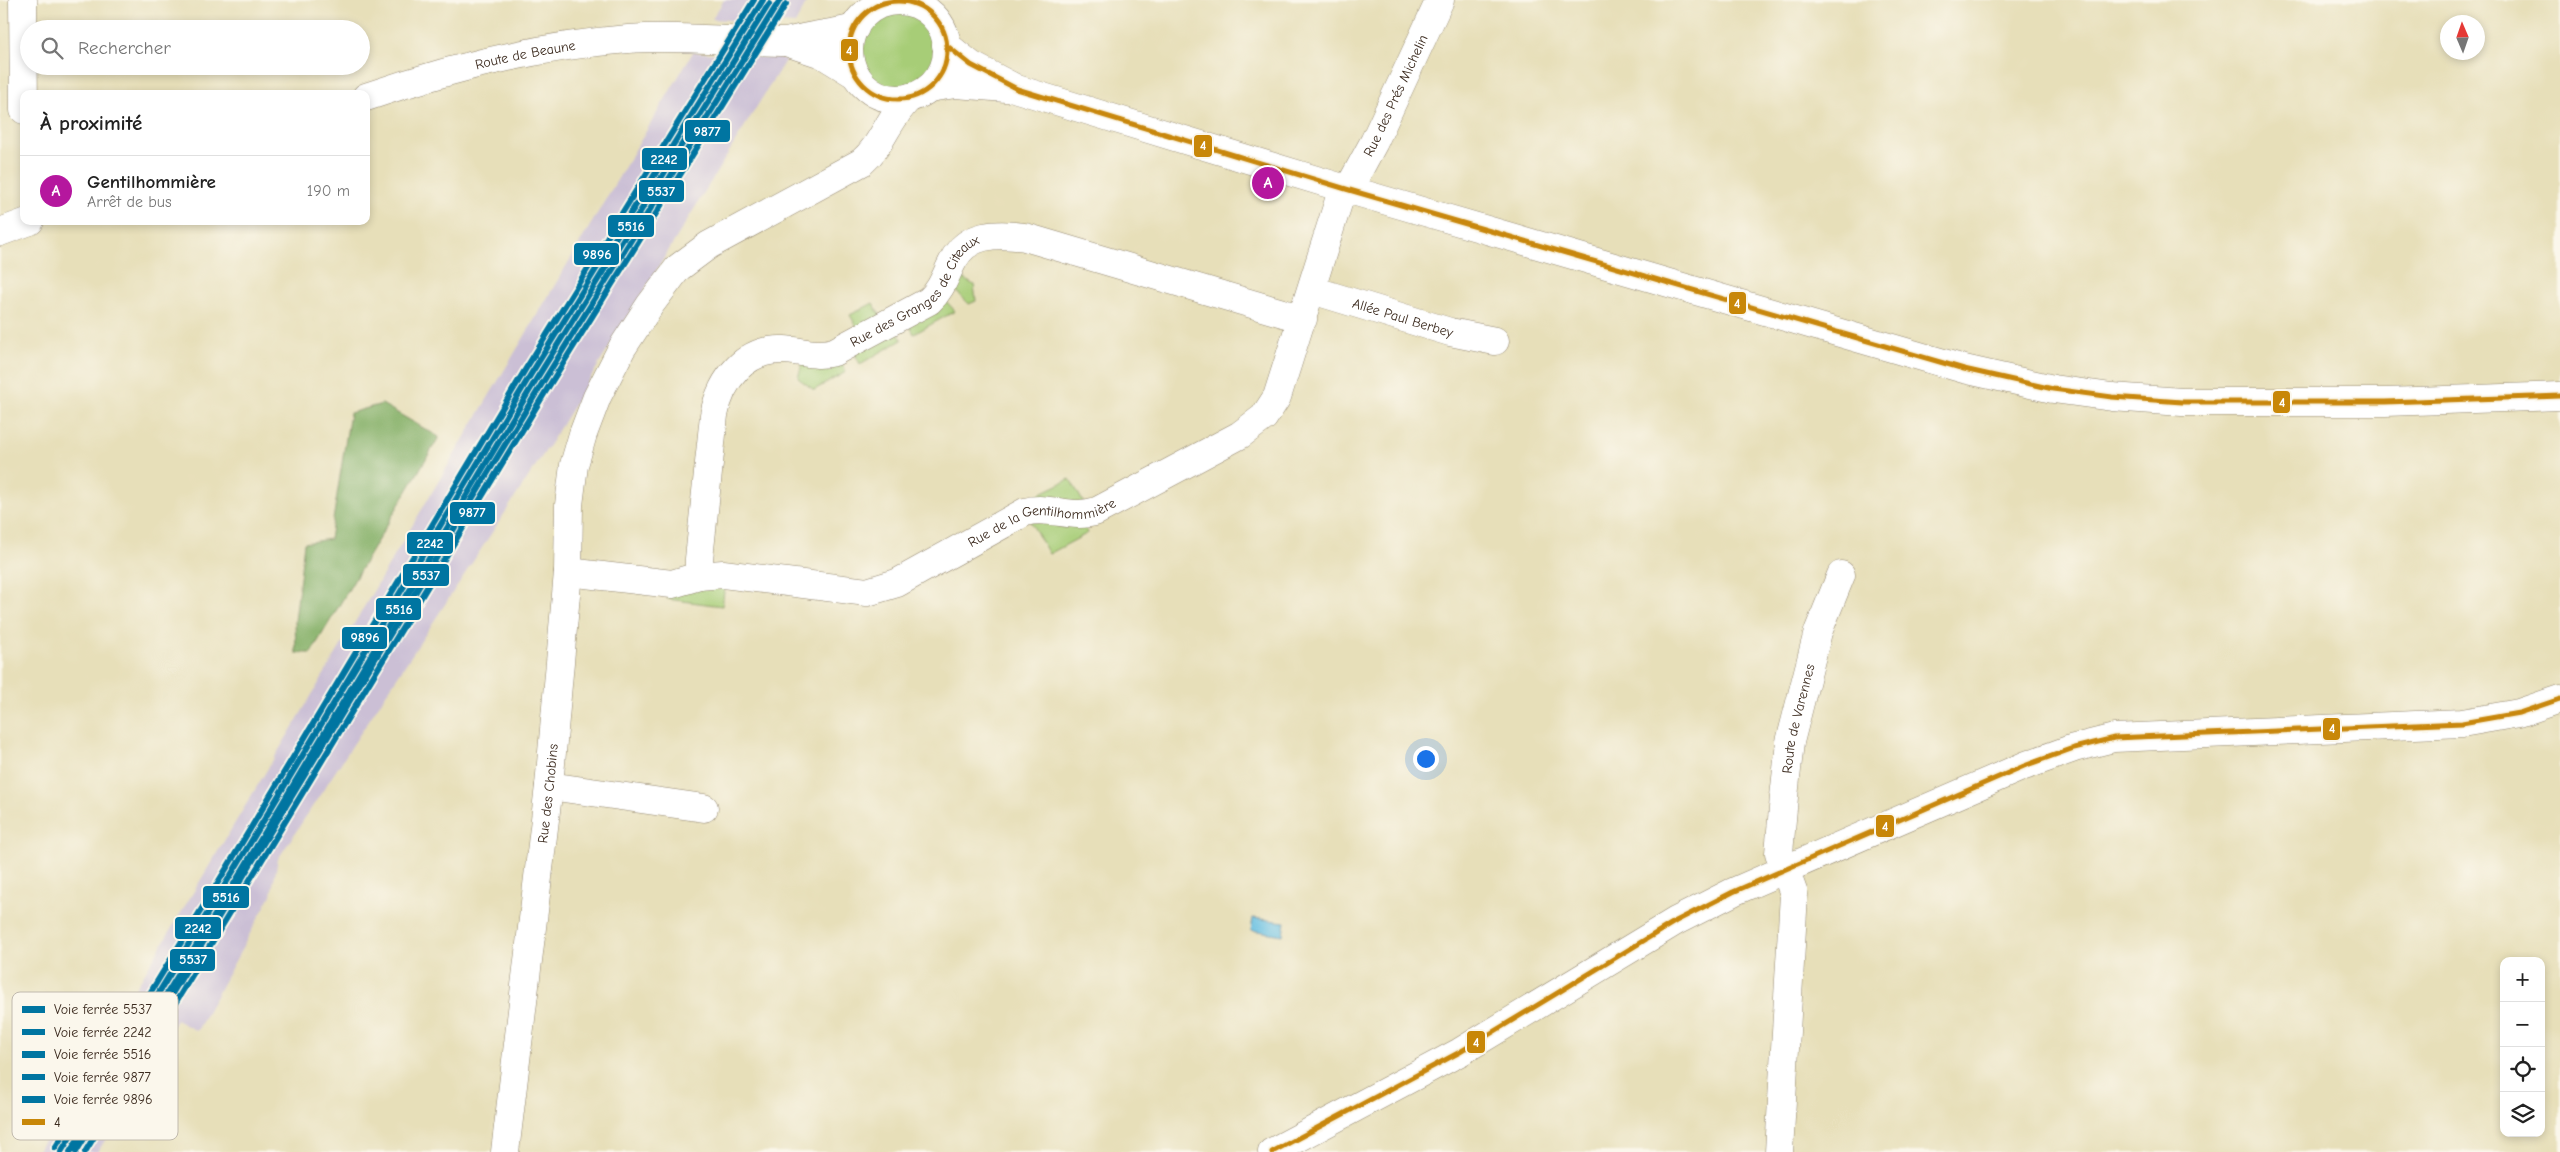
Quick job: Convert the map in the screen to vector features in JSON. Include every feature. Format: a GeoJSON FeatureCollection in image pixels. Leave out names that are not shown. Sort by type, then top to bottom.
{"type":"FeatureCollection","features":[{"type":"Feature","properties":{"kind":"street"},"geometry":{"type":"LineString","coordinates":[[22,0],[22,20]]}},
{"type":"Feature","properties":{"kind":"street","name":"Rue des Prés Michelin"},"geometry":{"type":"LineString","coordinates":[[1346,188],[1354,179],[1374,142],[1440,0]]}},
{"type":"Feature","properties":{"kind":"street"},"geometry":{"type":"LineString","coordinates":[[850,168],[864,143],[870,123],[870,104],[849,51],[855,28],[874,8],[893,2],[907,3],[931,15],[943,32],[946,45],[943,69],[919,93]]}},
{"type":"Feature","properties":{"kind":"street"},"geometry":{"type":"LineString","coordinates":[[787,42],[806,36],[824,36],[855,28]]}},
{"type":"Feature","properties":{"kind":"street","name":"Route de Beaune"},"geometry":{"type":"LineString","coordinates":[[370,96],[489,61],[559,48],[629,39],[787,42]]}},
{"type":"Feature","properties":{"kind":"street"},"geometry":{"type":"LineString","coordinates":[[787,42],[822,54],[886,98],[919,93],[956,84],[1017,89]]}},
{"type":"Feature","properties":{"kind":"street"},"geometry":{"type":"LineString","coordinates":[[946,45],[970,64],[1017,89],[1346,188],[1964,369],[2053,389],[2112,397],[2182,402],[2385,402],[2560,396]]}},
{"type":"Feature","properties":{"kind":"street"},"geometry":{"type":"LineString","coordinates":[[23,75],[24,90]]}},
{"type":"Feature","properties":{"kind":"street","name":"Rue des Chobins"},"geometry":{"type":"LineString","coordinates":[[505,1152],[549,786],[568,572],[569,505],[574,465],[597,397],[622,348],[650,305],[678,268],[709,245],[830,182],[862,162],[869,156],[896,110],[919,93]]}},
{"type":"Feature","properties":{"kind":"street","name":"Rue de la Gentilhommière"},"geometry":{"type":"LineString","coordinates":[[568,572],[672,584],[699,576],[722,574],[867,592],[897,583],[1024,512],[1045,509],[1086,515],[1097,511],[1240,435],[1264,417],[1278,397],[1340,197],[1346,188]]}},
{"type":"Feature","properties":{"kind":"street"},"geometry":{"type":"LineString","coordinates":[[0,232],[20,225]]}},
{"type":"Feature","properties":{"kind":"street","name":"Rue des Granges de Citeaux"},"geometry":{"type":"LineString","coordinates":[[699,576],[698,559],[714,415],[720,393],[731,375],[748,359],[770,350],[823,355],[834,352],[929,301],[941,288],[960,250],[971,241],[992,235],[1025,237],[1303,319]]}},
{"type":"Feature","properties":{"kind":"street","name":"Allée Paul Berbey"},"geometry":{"type":"LineString","coordinates":[[1312,290],[1450,332],[1495,341]]}},
{"type":"Feature","properties":{"kind":"street","name":"Route de Varennes"},"geometry":{"type":"LineString","coordinates":[[1779,1152],[1794,894],[1786,867],[1779,853],[1790,742],[1818,632],[1841,575]]}},
{"type":"Feature","properties":{"kind":"street"},"geometry":{"type":"LineString","coordinates":[[1272,1152],[1460,1052],[1676,921],[1786,867],[2024,766],[2074,748],[2114,738],[2462,723],[2519,713],[2560,699]]}},
{"type":"Feature","properties":{"kind":"street"},"geometry":{"type":"LineString","coordinates":[[549,786],[704,808]]}},
{"type":"Feature","properties":{"kind":"shaded area"},"geometry":{"type":"Polygon","coordinates":[[[724,0],[808,0],[795,24],[712,19],[724,0]]]}},
{"type":"Feature","properties":{"kind":"shaded area"},"geometry":{"type":"Polygon","coordinates":[[[693,52],[786,59],[550,444],[278,859],[271,895],[197,1031],[178,1021],[178,992],[133,992],[297,720],[693,52]]]}},
{"type":"Feature","properties":{"kind":"shaded area"},"geometry":{"type":"Polygon","coordinates":[[[44,1140],[105,1140],[98,1152],[37,1152],[44,1140]]]}},
{"type":"Feature","properties":{"kind":"green space"},"geometry":{"type":"Polygon","coordinates":[[[898,12],[913,15],[925,23],[933,35],[936,50],[933,65],[925,77],[913,85],[898,88],[883,85],[871,77],[863,65],[860,50],[863,35],[871,23],[883,15],[898,12]]]}},
{"type":"Feature","properties":{"kind":"green space"},"geometry":{"type":"Polygon","coordinates":[[[957,275],[974,285],[976,301],[969,304],[953,288],[957,275]]]}},
{"type":"Feature","properties":{"kind":"green space"},"geometry":{"type":"Polygon","coordinates":[[[945,300],[955,311],[914,334],[908,323],[945,300]]]}},
{"type":"Feature","properties":{"kind":"green space"},"geometry":{"type":"Polygon","coordinates":[[[873,303],[881,317],[858,329],[850,315],[873,303]]]}},
{"type":"Feature","properties":{"kind":"green space"},"geometry":{"type":"Polygon","coordinates":[[[896,329],[902,340],[860,364],[854,352],[896,329]]]}},
{"type":"Feature","properties":{"kind":"green space"},"geometry":{"type":"Polygon","coordinates":[[[840,360],[846,372],[814,390],[798,378],[802,363],[840,360]]]}},
{"type":"Feature","properties":{"kind":"green space"},"geometry":{"type":"Polygon","coordinates":[[[382,404],[439,437],[311,653],[296,653],[295,621],[304,543],[330,539],[350,413],[382,404]]]}},
{"type":"Feature","properties":{"kind":"green space"},"geometry":{"type":"Polygon","coordinates":[[[1070,479],[1085,505],[1039,501],[1037,495],[1070,479]]]}},
{"type":"Feature","properties":{"kind":"green space"},"geometry":{"type":"Polygon","coordinates":[[[1030,521],[1084,525],[1088,533],[1049,554],[1030,521]]]}},
{"type":"Feature","properties":{"kind":"green space"},"geometry":{"type":"Polygon","coordinates":[[[725,585],[722,606],[667,599],[668,593],[725,585]]]}},
{"type":"Feature","properties":{"kind":"water"},"geometry":{"type":"Polygon","coordinates":[[[1253,918],[1285,922],[1283,935],[1251,930],[1253,918]]]}},
{"type":"Feature","properties":{"kind":"rail line","name":"9896"},"geometry":{"type":"LineString","coordinates":[[151,992],[525,370],[754,0]]}},
{"type":"Feature","properties":{"kind":"rail line","name":"2242"},"geometry":{"type":"LineString","coordinates":[[159,992],[531,374],[763,0]]}},
{"type":"Feature","properties":{"kind":"rail line","name":"5537"},"geometry":{"type":"LineString","coordinates":[[173,992],[543,382],[780,0]]}},
{"type":"Feature","properties":{"kind":"rail line","name":"5516"},"geometry":{"type":"LineString","coordinates":[[168,992],[537,378],[769,4]]}},
{"type":"Feature","properties":{"kind":"rail line","name":"9877"},"geometry":{"type":"LineString","coordinates":[[178,998],[549,386],[786,4]]}},
{"type":"Feature","properties":{"kind":"rail line","name":"9896"},"geometry":{"type":"LineString","coordinates":[[55,1148],[60,1140]]}},
{"type":"Feature","properties":{"kind":"rail line","name":"2242"},"geometry":{"type":"LineString","coordinates":[[61,1152],[68,1140]]}},
{"type":"Feature","properties":{"kind":"rail line","name":"5516"},"geometry":{"type":"LineString","coordinates":[[70,1152],[77,1140]]}},
{"type":"Feature","properties":{"kind":"rail line","name":"5537"},"geometry":{"type":"LineString","coordinates":[[76,1152],[83,1140]]}},
{"type":"Feature","properties":{"kind":"rail line","name":"9877"},"geometry":{"type":"LineString","coordinates":[[85,1152],[92,1140]]}},
{"type":"Feature","properties":{"kind":"transit line","name":"4"},"geometry":{"type":"LineString","coordinates":[[898,1],[917,5],[932,16],[943,31],[947,50],[943,69],[932,84],[917,95],[898,99],[879,95],[864,84],[853,69],[849,50],[853,31],[864,16],[879,5],[898,1]]}},
{"type":"Feature","properties":{"kind":"transit line","name":"4"},"geometry":{"type":"LineString","coordinates":[[946,45],[971,65],[1017,89],[1346,189],[1964,369],[2053,389],[2112,397],[2182,402],[2385,402],[2560,396]]}},
{"type":"Feature","properties":{"kind":"transit line","name":"4"},"geometry":{"type":"LineString","coordinates":[[1272,1152],[1460,1052],[1676,921],[1733,892],[2024,766],[2074,748],[2114,738],[2462,723],[2519,713],[2560,699]]}},
{"type":"Feature","properties":{"kind":"place","name":"Gentilhommière"},"geometry":{"type":"Point","coordinates":[1268,183]}}]}
